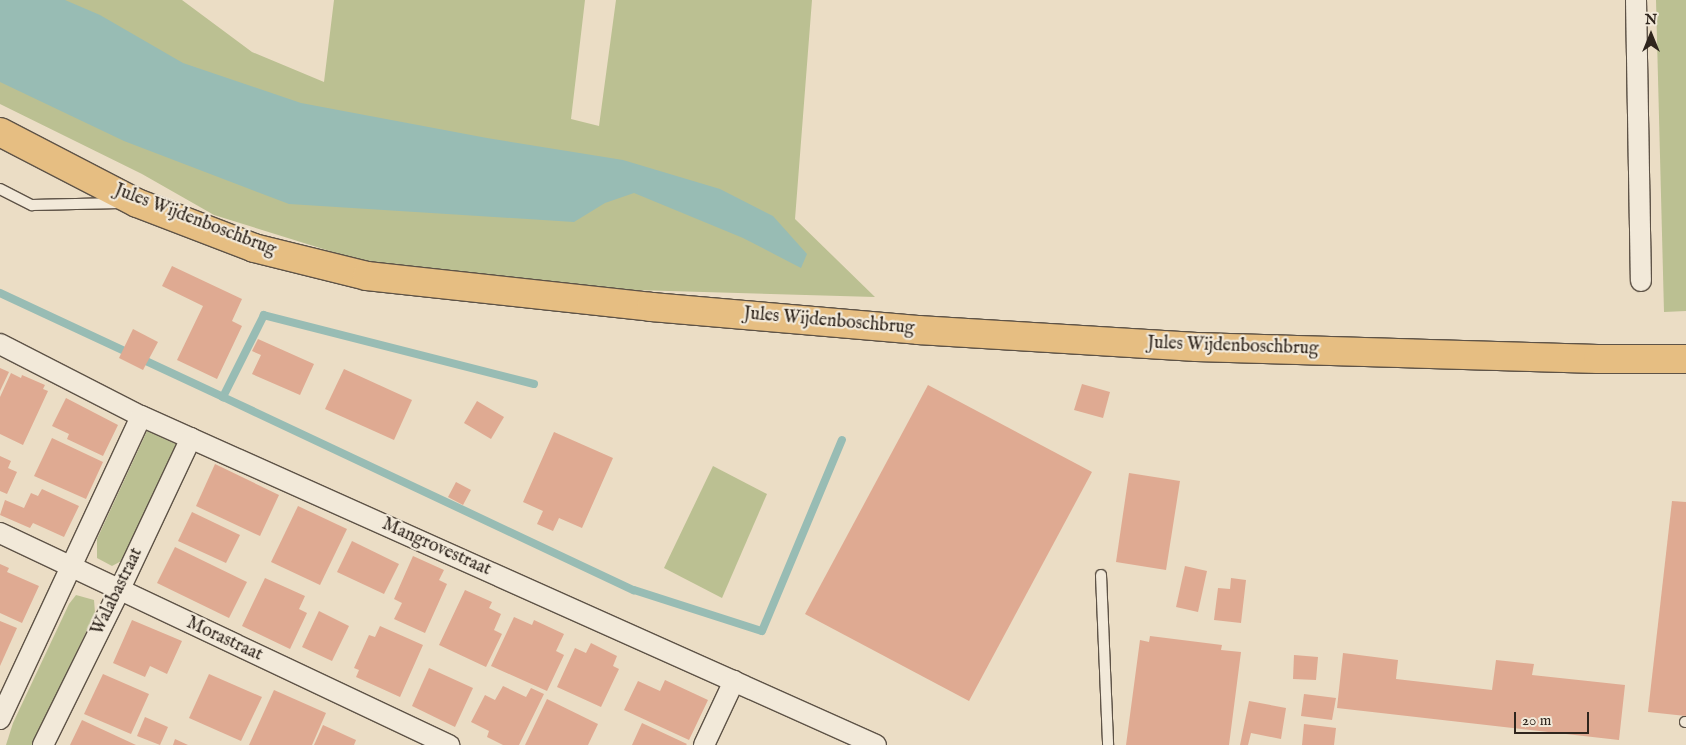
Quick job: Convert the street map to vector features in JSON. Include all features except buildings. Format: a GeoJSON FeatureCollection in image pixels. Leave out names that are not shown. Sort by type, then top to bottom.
{"type":"FeatureCollection","features":[{"type":"Feature","properties":{"kind":"main road","name":"Jules Wijdenboschbrug"},"geometry":{"type":"LineString","coordinates":[[1,132],[137,203],[254,248],[366,276],[651,307],[918,330],[1196,347],[1598,359],[1686,359]]}},
{"type":"Feature","properties":{"kind":"street"},"geometry":{"type":"LineString","coordinates":[[1636,0],[1641,280]]}},
{"type":"Feature","properties":{"kind":"street","name":"Mangrovestraat"},"geometry":{"type":"LineString","coordinates":[[0,344],[141,416],[876,745]]}},
{"type":"Feature","properties":{"kind":"street"},"geometry":{"type":"LineString","coordinates":[[0,719],[141,416]]}},
{"type":"Feature","properties":{"kind":"street","name":"Walabastraat"},"geometry":{"type":"LineString","coordinates":[[43,745],[120,591],[191,438]]}},
{"type":"Feature","properties":{"kind":"street","name":"Morastraat"},"geometry":{"type":"LineString","coordinates":[[0,534],[449,745]]}},
{"type":"Feature","properties":{"kind":"street"},"geometry":{"type":"LineString","coordinates":[[704,745],[734,681]]}},
{"type":"Feature","properties":{"kind":"lane"},"geometry":{"type":"LineString","coordinates":[[0,189],[32,205],[137,203]]}},
{"type":"Feature","properties":{"kind":"lane"},"geometry":{"type":"LineString","coordinates":[[1101,576],[1108,745]]}},
{"type":"Feature","properties":{"kind":"green space"},"geometry":{"type":"Polygon","coordinates":[[[0,0],[182,0],[252,52],[324,82],[334,0],[585,0],[571,119],[599,126],[616,0],[812,0],[795,219],[875,297],[565,288],[365,262],[214,215],[142,174],[0,104],[0,0]]]}},
{"type":"Feature","properties":{"kind":"green space"},"geometry":{"type":"Polygon","coordinates":[[[1656,0],[1686,0],[1686,311],[1664,312],[1656,0]]]}},
{"type":"Feature","properties":{"kind":"green space"},"geometry":{"type":"Polygon","coordinates":[[[147,431],[178,445],[127,558],[112,566],[97,558],[97,539],[147,431]]]}},
{"type":"Feature","properties":{"kind":"green space"},"geometry":{"type":"Polygon","coordinates":[[[713,466],[767,494],[722,598],[664,568],[713,466]]]}},
{"type":"Feature","properties":{"kind":"green space"},"geometry":{"type":"Polygon","coordinates":[[[76,595],[94,600],[95,613],[33,745],[6,745],[13,723],[69,604],[76,595]]]}},
{"type":"Feature","properties":{"kind":"water"},"geometry":{"type":"Polygon","coordinates":[[[0,0],[65,0],[100,15],[183,63],[301,103],[487,138],[623,160],[720,189],[773,216],[807,254],[801,268],[743,238],[634,193],[605,203],[574,222],[289,204],[124,141],[0,82],[0,0]]]}},
{"type":"Feature","properties":{"kind":"waterway"},"geometry":{"type":"LineString","coordinates":[[0,293],[223,397]]}},
{"type":"Feature","properties":{"kind":"waterway"},"geometry":{"type":"LineString","coordinates":[[534,384],[264,315],[223,397],[634,590],[762,631],[842,440]]}}]}
